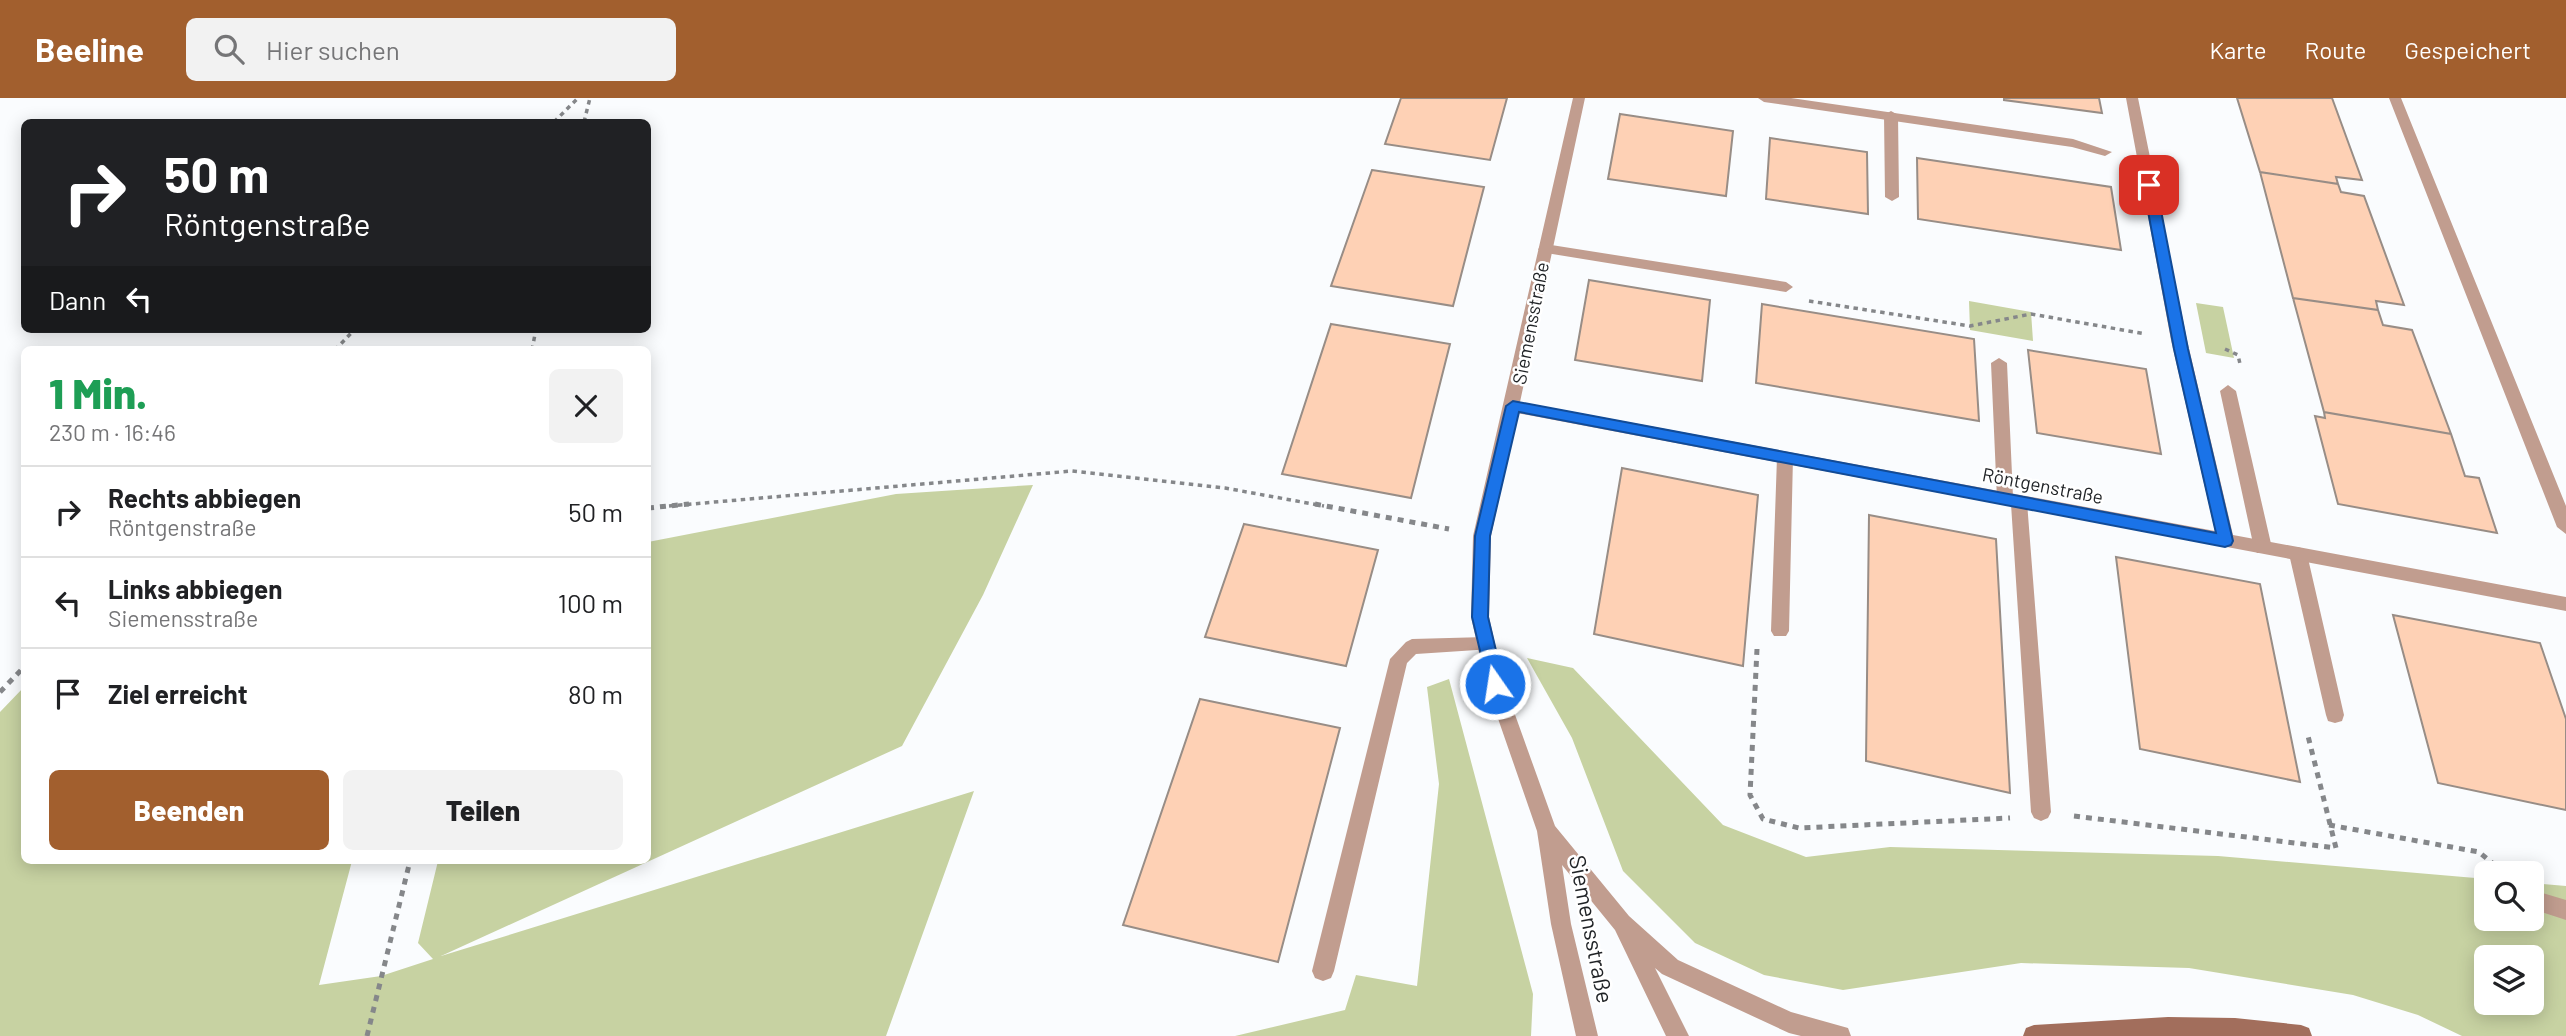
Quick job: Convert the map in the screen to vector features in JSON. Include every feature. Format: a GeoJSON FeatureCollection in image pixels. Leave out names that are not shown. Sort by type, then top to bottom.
{"type":"FeatureCollection","features":[{"type":"Feature","properties":{"kind":"main road"},"geometry":{"type":"LineString","coordinates":[[2034,1036],[2109,1030],[2239,1029],[2301,1036]]}},
{"type":"Feature","properties":{"kind":"street","name":"Siemensstraße"},"geometry":{"type":"LineString","coordinates":[[1579,98],[1513,406],[1482,536],[1480,617],[1495,684],[1547,831],[1561,924],[1587,1036]]}},
{"type":"Feature","properties":{"kind":"street"},"geometry":{"type":"LineString","coordinates":[[1764,98],[2073,143],[2105,152]]}},
{"type":"Feature","properties":{"kind":"street"},"geometry":{"type":"LineString","coordinates":[[2132,98],[2179,340],[2225,541]]}},
{"type":"Feature","properties":{"kind":"street"},"geometry":{"type":"LineString","coordinates":[[2395,98],[2566,527]]}},
{"type":"Feature","properties":{"kind":"street"},"geometry":{"type":"LineString","coordinates":[[1891,116],[1892,197]]}},
{"type":"Feature","properties":{"kind":"street"},"geometry":{"type":"LineString","coordinates":[[1545,249],[1786,287]]}},
{"type":"Feature","properties":{"kind":"street"},"geometry":{"type":"LineString","coordinates":[[1999,363],[2041,813]]}},
{"type":"Feature","properties":{"kind":"street"},"geometry":{"type":"LineString","coordinates":[[2228,391],[2263,548]]}},
{"type":"Feature","properties":{"kind":"street","name":"Röntgenstraße"},"geometry":{"type":"LineString","coordinates":[[1513,406],[2566,604]]}},
{"type":"Feature","properties":{"kind":"street"},"geometry":{"type":"LineString","coordinates":[[1780,631],[1785,457]]}},
{"type":"Feature","properties":{"kind":"street"},"geometry":{"type":"LineString","coordinates":[[2298,554],[2336,715]]}},
{"type":"Feature","properties":{"kind":"street"},"geometry":{"type":"LineString","coordinates":[[1323,971],[1399,659],[1412,647],[1486,645]]}},
{"type":"Feature","properties":{"kind":"street","name":"Siemensstraße"},"geometry":{"type":"LineString","coordinates":[[1547,831],[1622,923],[1670,967],[1789,1022],[1840,1036]]}},
{"type":"Feature","properties":{"kind":"street"},"geometry":{"type":"LineString","coordinates":[[2544,903],[2566,910]]}},
{"type":"Feature","properties":{"kind":"street","name":"Siemensstraße"},"geometry":{"type":"LineString","coordinates":[[1622,923],[1678,1036]]}},
{"type":"Feature","properties":{"kind":"path"},"geometry":{"type":"LineString","coordinates":[[557,119],[578,98]]}},
{"type":"Feature","properties":{"kind":"path"},"geometry":{"type":"LineString","coordinates":[[585,119],[590,98]]}},
{"type":"Feature","properties":{"kind":"path"},"geometry":{"type":"LineString","coordinates":[[1786,287],[1796,299],[1970,326],[2031,314],[2179,340]]}},
{"type":"Feature","properties":{"kind":"path"},"geometry":{"type":"LineString","coordinates":[[339,346],[351,333]]}},
{"type":"Feature","properties":{"kind":"path"},"geometry":{"type":"LineString","coordinates":[[651,508],[1072,471],[1225,488],[1482,536]]}},
{"type":"Feature","properties":{"kind":"path"},"geometry":{"type":"LineString","coordinates":[[1757,645],[1750,795],[1763,819],[1799,828],[1996,821],[2041,813],[2336,848]]}},
{"type":"Feature","properties":{"kind":"path"},"geometry":{"type":"LineString","coordinates":[[0,692],[21,670]]}},
{"type":"Feature","properties":{"kind":"path"},"geometry":{"type":"LineString","coordinates":[[2329,825],[2479,852],[2490,861]]}},
{"type":"Feature","properties":{"kind":"path"},"geometry":{"type":"LineString","coordinates":[[367,1036],[409,864]]}},
{"type":"Feature","properties":{"kind":"green space"},"geometry":{"type":"Polygon","coordinates":[[[1969,301],[2031,312],[2033,341],[1970,330],[1969,301]]]}},
{"type":"Feature","properties":{"kind":"green space"},"geometry":{"type":"Polygon","coordinates":[[[2196,303],[2223,307],[2234,358],[2206,353],[2196,303]]]}},
{"type":"Feature","properties":{"kind":"green space"},"geometry":{"type":"Polygon","coordinates":[[[1033,485],[983,595],[902,746],[651,860],[651,541],[896,494],[1033,485]]]}},
{"type":"Feature","properties":{"kind":"green space"},"geometry":{"type":"Polygon","coordinates":[[[1527,658],[1573,668],[1723,825],[1806,857],[1890,847],[2218,856],[2474,878],[2474,931],[2544,931],[2544,884],[2566,886],[2566,1036],[2462,1036],[2418,1015],[2353,995],[2189,968],[2021,963],[1843,990],[1764,975],[1695,943],[1623,871],[1572,738],[1527,658]]]}},
{"type":"Feature","properties":{"kind":"green space"},"geometry":{"type":"Polygon","coordinates":[[[1449,679],[1533,994],[1531,1036],[1235,1036],[1345,1010],[1356,975],[1417,986],[1439,784],[1427,687],[1449,679]]]}},
{"type":"Feature","properties":{"kind":"green space"},"geometry":{"type":"Polygon","coordinates":[[[21,690],[21,864],[351,864],[319,985],[381,976],[433,959],[418,943],[437,864],[643,864],[441,956],[974,791],[886,1036],[0,1036],[0,712],[21,690]]]}},
{"type":"Feature","properties":{"kind":"building"},"geometry":{"type":"Polygon","coordinates":[[[1401,98],[1507,98],[1490,160],[1385,144],[1401,98]]]}},
{"type":"Feature","properties":{"kind":"building"},"geometry":{"type":"Polygon","coordinates":[[[2099,98],[2102,113],[2004,100],[2099,98]]]}},
{"type":"Feature","properties":{"kind":"building"},"geometry":{"type":"Polygon","coordinates":[[[2237,98],[2332,98],[2362,180],[2336,177],[2338,184],[2260,172],[2237,98]]]}},
{"type":"Feature","properties":{"kind":"building"},"geometry":{"type":"Polygon","coordinates":[[[1620,114],[1733,131],[1726,196],[1608,179],[1620,114]]]}},
{"type":"Feature","properties":{"kind":"building"},"geometry":{"type":"Polygon","coordinates":[[[1770,138],[1867,152],[1868,214],[1766,199],[1770,138]]]}},
{"type":"Feature","properties":{"kind":"building"},"geometry":{"type":"Polygon","coordinates":[[[1917,158],[2111,187],[2121,250],[1918,219],[1917,158]]]}},
{"type":"Feature","properties":{"kind":"building"},"geometry":{"type":"Polygon","coordinates":[[[1372,170],[1484,187],[1453,306],[1331,286],[1372,170]]]}},
{"type":"Feature","properties":{"kind":"building"},"geometry":{"type":"Polygon","coordinates":[[[2260,172],[2338,184],[2341,192],[2364,196],[2404,305],[2376,301],[2378,310],[2293,298],[2260,172]]]}},
{"type":"Feature","properties":{"kind":"building"},"geometry":{"type":"Polygon","coordinates":[[[1589,280],[1710,300],[1702,381],[1575,360],[1589,280]]]}},
{"type":"Feature","properties":{"kind":"building"},"geometry":{"type":"Polygon","coordinates":[[[2293,298],[2378,310],[2383,325],[2412,330],[2451,434],[2324,412],[2293,298]]]}},
{"type":"Feature","properties":{"kind":"building"},"geometry":{"type":"Polygon","coordinates":[[[1762,304],[1974,339],[1979,421],[1756,383],[1762,304]]]}},
{"type":"Feature","properties":{"kind":"building"},"geometry":{"type":"Polygon","coordinates":[[[1331,324],[1450,344],[1411,498],[1282,474],[1331,324]]]}},
{"type":"Feature","properties":{"kind":"building"},"geometry":{"type":"Polygon","coordinates":[[[2028,350],[2146,369],[2161,454],[2037,433],[2028,350]]]}},
{"type":"Feature","properties":{"kind":"building"},"geometry":{"type":"Polygon","coordinates":[[[2324,412],[2451,434],[2465,476],[2479,478],[2497,533],[2338,504],[2315,416],[2325,418],[2324,412]]]}},
{"type":"Feature","properties":{"kind":"building"},"geometry":{"type":"Polygon","coordinates":[[[1622,468],[1758,495],[1743,666],[1594,634],[1622,468]]]}},
{"type":"Feature","properties":{"kind":"building"},"geometry":{"type":"Polygon","coordinates":[[[1869,515],[1996,539],[2010,793],[1866,761],[1869,515]]]}},
{"type":"Feature","properties":{"kind":"building"},"geometry":{"type":"Polygon","coordinates":[[[1244,524],[1378,550],[1346,666],[1205,637],[1244,524]]]}},
{"type":"Feature","properties":{"kind":"building"},"geometry":{"type":"Polygon","coordinates":[[[2116,557],[2260,584],[2300,782],[2140,749],[2116,557]]]}},
{"type":"Feature","properties":{"kind":"building"},"geometry":{"type":"Polygon","coordinates":[[[2393,615],[2540,643],[2566,719],[2566,810],[2438,783],[2393,615]]]}},
{"type":"Feature","properties":{"kind":"building"},"geometry":{"type":"Polygon","coordinates":[[[1200,699],[1340,728],[1278,962],[1123,925],[1200,699]]]}},
{"type":"Feature","properties":{"kind":"route"},"geometry":{"type":"LineString","coordinates":[[1495,684],[1480,617],[1482,536],[1513,406],[2225,541],[2181,349],[2149,185]]}}]}
